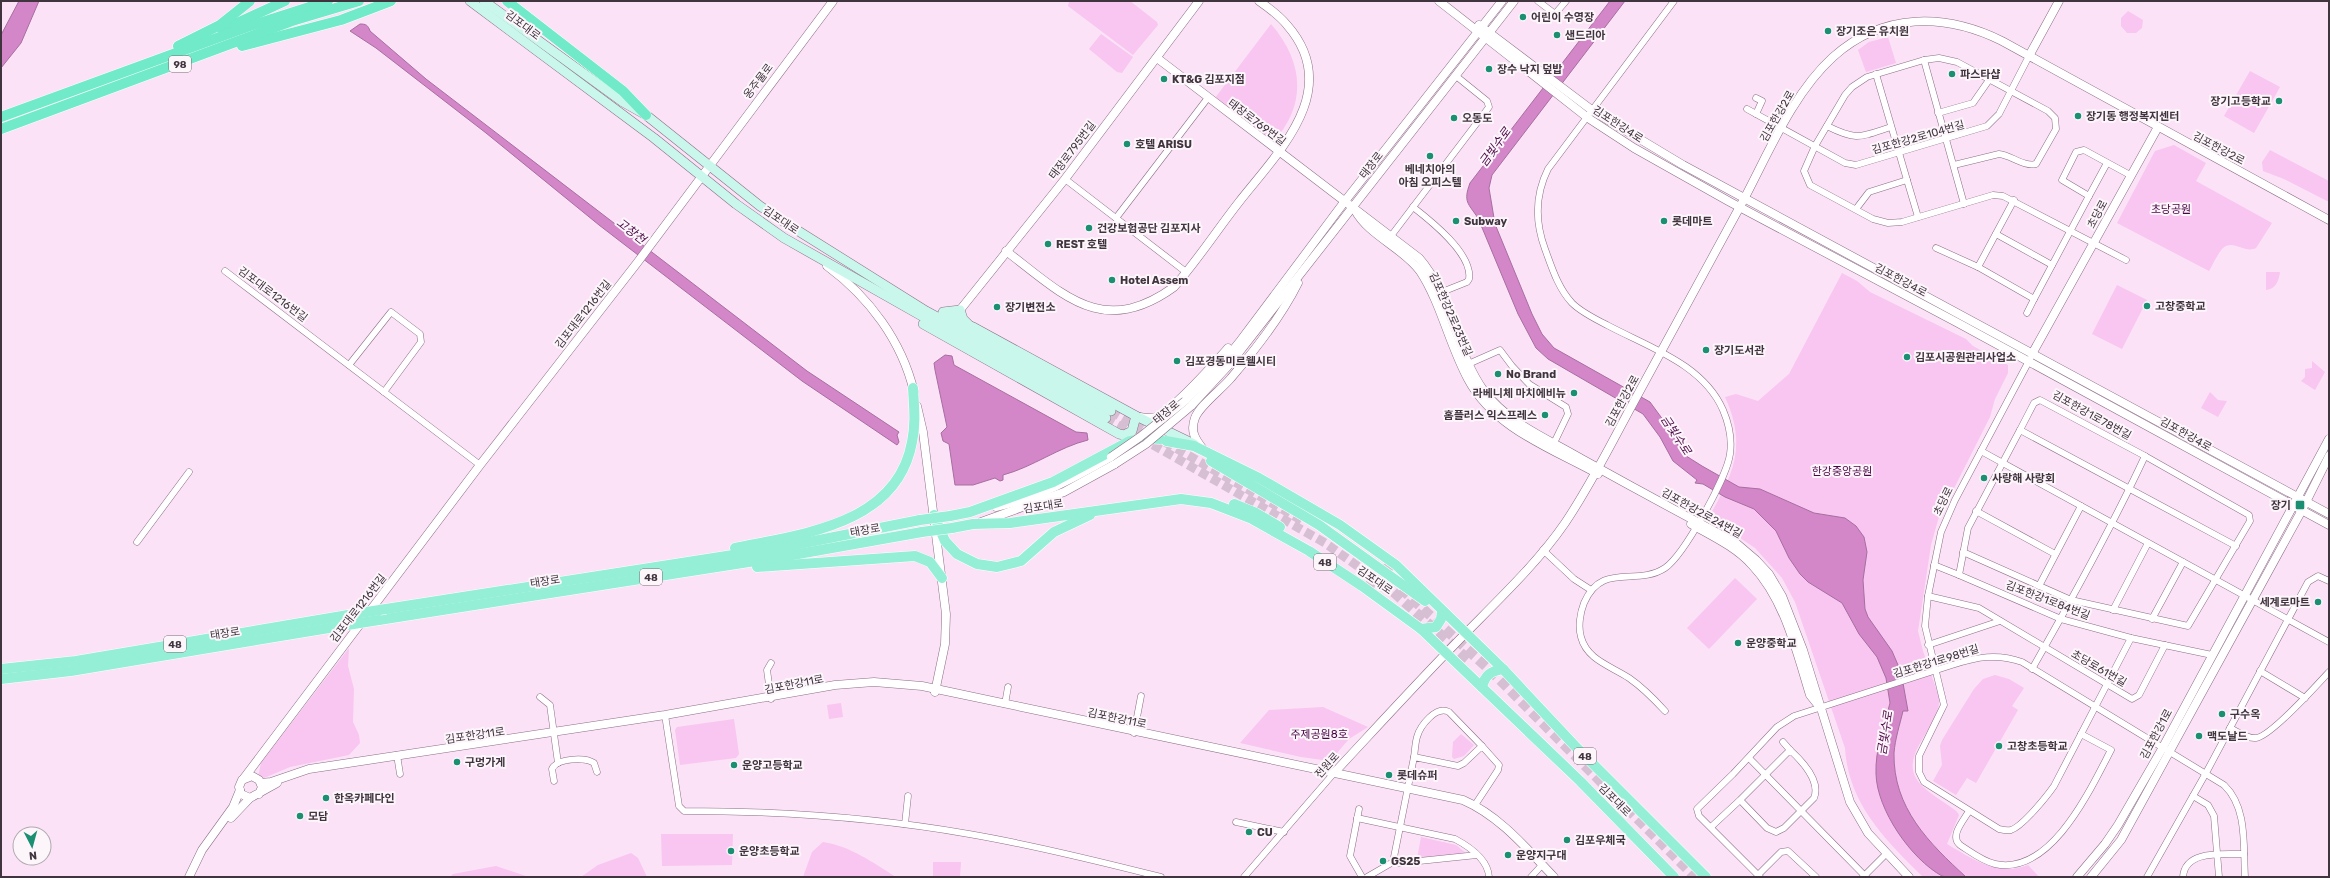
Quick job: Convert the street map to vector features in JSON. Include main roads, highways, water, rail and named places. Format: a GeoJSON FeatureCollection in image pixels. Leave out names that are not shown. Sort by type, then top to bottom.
{"type":"FeatureCollection","features":[{"type":"Feature","properties":{"kind":"highway"},"geometry":{"type":"LineString","coordinates":[[129,70],[220,25],[250,1]]}},
{"type":"Feature","properties":{"kind":"highway"},"geometry":{"type":"LineString","coordinates":[[172,54],[272,5],[285,1]]}},
{"type":"Feature","properties":{"kind":"highway","name":"98"},"geometry":{"type":"LineString","coordinates":[[1,117],[291,11],[328,1]]}},
{"type":"Feature","properties":{"kind":"highway","name":"98"},"geometry":{"type":"LineString","coordinates":[[1,129],[179,65],[286,24],[359,1]]}},
{"type":"Feature","properties":{"kind":"highway"},"geometry":{"type":"LineString","coordinates":[[179,65],[274,37],[341,20],[391,1]]}},
{"type":"Feature","properties":{"kind":"highway"},"geometry":{"type":"LineString","coordinates":[[498,1],[592,71],[623,91]]}},
{"type":"Feature","properties":{"kind":"highway"},"geometry":{"type":"LineString","coordinates":[[507,1],[623,91],[646,115]]}},
{"type":"Feature","properties":{"kind":"main road","name":"김포대로"},"geometry":{"type":"LineString","coordinates":[[470,1],[701,175],[736,204],[812,255],[848,273],[926,319],[1109,415],[926,311],[760,206],[646,115],[623,102],[484,1]]}},
{"type":"Feature","properties":{"kind":"main road"},"geometry":{"type":"LineString","coordinates":[[837,274],[960,346],[1119,434],[1124,435],[1132,431],[1136,416]]}},
{"type":"Feature","properties":{"kind":"main road","name":"김포대로"},"geometry":{"type":"LineString","coordinates":[[876,279],[969,326],[1136,416],[1259,478],[1340,525],[1396,565],[1442,612],[1503,669],[1575,746],[1706,877]]}},
{"type":"Feature","properties":{"kind":"main road"},"geometry":{"type":"LineString","coordinates":[[942,312],[960,310],[963,319],[969,326]]}},
{"type":"Feature","properties":{"kind":"main road"},"geometry":{"type":"LineString","coordinates":[[686,561],[812,531],[846,520],[872,507],[887,492],[907,459],[912,443],[914,424],[913,388]]}},
{"type":"Feature","properties":{"kind":"main road","name":"태장로"},"geometry":{"type":"LineString","coordinates":[[1,669],[76,661],[348,615],[686,561],[784,547],[920,520],[950,516],[970,512],[1052,482],[1130,441],[1143,438],[1166,441]]}},
{"type":"Feature","properties":{"kind":"main road"},"geometry":{"type":"LineString","coordinates":[[1166,441],[1181,442],[1204,450]]}},
{"type":"Feature","properties":{"kind":"main road","name":"48"},"geometry":{"type":"LineString","coordinates":[[1166,441],[1189,449],[1268,490],[1331,526],[1384,564]]}},
{"type":"Feature","properties":{"kind":"main road"},"geometry":{"type":"LineString","coordinates":[[1218,464],[1319,525],[1442,612],[1442,619],[1436,627],[1422,629]]}},
{"type":"Feature","properties":{"kind":"main road"},"geometry":{"type":"LineString","coordinates":[[1187,499],[1210,497],[1256,513],[1315,547],[1366,582]]}},
{"type":"Feature","properties":{"kind":"main road","name":"김포대로"},"geometry":{"type":"LineString","coordinates":[[973,524],[1010,524],[1107,508],[1187,499],[1228,508],[1279,533],[1362,586],[1422,629],[1580,781],[1674,877]]}},
{"type":"Feature","properties":{"kind":"main road"},"geometry":{"type":"LineString","coordinates":[[934,515],[945,541],[957,554],[976,564],[996,567],[1021,561],[1054,532],[1065,525],[1107,508]]}},
{"type":"Feature","properties":{"kind":"main road","name":"태장로"},"geometry":{"type":"LineString","coordinates":[[1,679],[71,671],[973,524]]}},
{"type":"Feature","properties":{"kind":"main road"},"geometry":{"type":"LineString","coordinates":[[703,569],[782,566],[902,555],[924,558],[930,562],[942,578]]}},
{"type":"Feature","properties":{"kind":"main road"},"geometry":{"type":"LineString","coordinates":[[1482,687],[1484,680],[1489,673],[1503,669]]}},
{"type":"Feature","properties":{"kind":"water"},"geometry":{"type":"Polygon","coordinates":[[[19,1],[39,1],[21,43],[1,68],[1,35],[19,1]]]}},
{"type":"Feature","properties":{"kind":"water","name":"금빛수로"},"geometry":{"type":"Polygon","coordinates":[[[1610,1],[1625,1],[1492,175],[1489,188],[1495,224],[1532,314],[1542,334],[1554,348],[1650,402],[1669,428],[1683,454],[1702,466],[1739,487],[1760,489],[1814,513],[1845,518],[1856,526],[1864,537],[1867,552],[1863,580],[1865,609],[1868,617],[1892,651],[1901,672],[1908,711],[1903,711],[1896,737],[1894,753],[1895,773],[1900,791],[1916,823],[1939,851],[1966,877],[1942,876],[1930,868],[1908,846],[1889,818],[1882,803],[1878,788],[1876,765],[1880,738],[1890,703],[1886,678],[1877,657],[1859,634],[1842,603],[1808,582],[1800,574],[1789,558],[1776,531],[1754,509],[1725,497],[1703,484],[1695,483],[1697,480],[1673,461],[1660,437],[1643,414],[1548,359],[1536,348],[1518,314],[1478,218],[1469,205],[1467,194],[1470,183],[1610,1]]]}},
{"type":"Feature","properties":{"kind":"water"},"geometry":{"type":"Polygon","coordinates":[[[360,24],[366,25],[370,31],[426,79],[807,371],[899,432],[897,435],[899,442],[897,445],[802,381],[599,225],[486,133],[376,48],[350,31],[360,24]]]}},
{"type":"Feature","properties":{"kind":"water"},"geometry":{"type":"Polygon","coordinates":[[[945,355],[952,356],[954,365],[1076,432],[1087,433],[1088,440],[1067,447],[1025,467],[1003,475],[1003,480],[1000,481],[995,478],[973,485],[955,485],[949,444],[943,441],[941,433],[947,427],[934,363],[945,355]]]}},
{"type":"Feature","properties":{"kind":"tunnel"},"geometry":{"type":"LineString","coordinates":[[1111,411],[1154,436]]}},
{"type":"Feature","properties":{"kind":"tunnel"},"geometry":{"type":"LineString","coordinates":[[1106,418],[1325,543],[1390,589]]}},
{"type":"Feature","properties":{"kind":"tunnel"},"geometry":{"type":"LineString","coordinates":[[1165,442],[1303,521]]}},
{"type":"Feature","properties":{"kind":"tunnel"},"geometry":{"type":"LineString","coordinates":[[1384,564],[1398,586],[1495,675],[1695,877]]}},
{"type":"Feature","properties":{"kind":"tunnel"},"geometry":{"type":"LineString","coordinates":[[1366,581],[1390,589],[1470,661]]}},
{"type":"Feature","properties":{"kind":"place","name":"어린이 수영장"},"geometry":{"type":"Point","coordinates":[1523,17]}},
{"type":"Feature","properties":{"kind":"place","name":"장기조은 유치원"},"geometry":{"type":"Point","coordinates":[1828,31]}},
{"type":"Feature","properties":{"kind":"place","name":"샌드리아"},"geometry":{"type":"Point","coordinates":[1557,35]}},
{"type":"Feature","properties":{"kind":"place","name":"장수 낙지 덮밥"},"geometry":{"type":"Point","coordinates":[1489,69]}},
{"type":"Feature","properties":{"kind":"place","name":"파스타샵"},"geometry":{"type":"Point","coordinates":[1952,74]}},
{"type":"Feature","properties":{"kind":"place","name":"KT&G 김포지점"},"geometry":{"type":"Point","coordinates":[1164,79]}},
{"type":"Feature","properties":{"kind":"place","name":"장기고등학교"},"geometry":{"type":"Point","coordinates":[2279,101]}},
{"type":"Feature","properties":{"kind":"place","name":"장기동 행정복지센터"},"geometry":{"type":"Point","coordinates":[2078,116]}},
{"type":"Feature","properties":{"kind":"place","name":"오동도"},"geometry":{"type":"Point","coordinates":[1454,118]}},
{"type":"Feature","properties":{"kind":"place","name":"호텔 ARISU"},"geometry":{"type":"Point","coordinates":[1127,144]}},
{"type":"Feature","properties":{"kind":"place","name":"베네치아의 아침 오피스텔"},"geometry":{"type":"Point","coordinates":[1430,156]}},
{"type":"Feature","properties":{"kind":"place","name":"Subway"},"geometry":{"type":"Point","coordinates":[1456,221]}},
{"type":"Feature","properties":{"kind":"place","name":"롯데마트"},"geometry":{"type":"Point","coordinates":[1664,221]}},
{"type":"Feature","properties":{"kind":"place","name":"건강보험공단 김포지사"},"geometry":{"type":"Point","coordinates":[1089,228]}},
{"type":"Feature","properties":{"kind":"place","name":"REST 호텔"},"geometry":{"type":"Point","coordinates":[1048,244]}},
{"type":"Feature","properties":{"kind":"place","name":"Hotel Assem"},"geometry":{"type":"Point","coordinates":[1112,280]}},
{"type":"Feature","properties":{"kind":"place","name":"고창중학교"},"geometry":{"type":"Point","coordinates":[2147,306]}},
{"type":"Feature","properties":{"kind":"place","name":"장기변전소"},"geometry":{"type":"Point","coordinates":[997,307]}},
{"type":"Feature","properties":{"kind":"place","name":"장기도서관"},"geometry":{"type":"Point","coordinates":[1706,350]}},
{"type":"Feature","properties":{"kind":"place","name":"김포시공원관리사업소"},"geometry":{"type":"Point","coordinates":[1907,357]}},
{"type":"Feature","properties":{"kind":"place","name":"김포경동미르웰시티"},"geometry":{"type":"Point","coordinates":[1177,361]}},
{"type":"Feature","properties":{"kind":"place","name":"No Brand"},"geometry":{"type":"Point","coordinates":[1498,374]}},
{"type":"Feature","properties":{"kind":"place","name":"라베니체 마치에비뉴"},"geometry":{"type":"Point","coordinates":[1574,393]}},
{"type":"Feature","properties":{"kind":"place","name":"홈플러스 익스프레스"},"geometry":{"type":"Point","coordinates":[1545,415]}},
{"type":"Feature","properties":{"kind":"place","name":"사랑해 사랑회"},"geometry":{"type":"Point","coordinates":[1984,478]}},
{"type":"Feature","properties":{"kind":"place","name":"장기"},"geometry":{"type":"Point","coordinates":[2300,505]}},
{"type":"Feature","properties":{"kind":"place","name":"세계로마트"},"geometry":{"type":"Point","coordinates":[2318,602]}},
{"type":"Feature","properties":{"kind":"place","name":"운양중학교"},"geometry":{"type":"Point","coordinates":[1738,643]}},
{"type":"Feature","properties":{"kind":"place","name":"구수옥"},"geometry":{"type":"Point","coordinates":[2222,714]}},
{"type":"Feature","properties":{"kind":"place","name":"맥도날드"},"geometry":{"type":"Point","coordinates":[2199,736]}},
{"type":"Feature","properties":{"kind":"place","name":"고창초등학교"},"geometry":{"type":"Point","coordinates":[1999,746]}},
{"type":"Feature","properties":{"kind":"place","name":"구멍가게"},"geometry":{"type":"Point","coordinates":[457,762]}},
{"type":"Feature","properties":{"kind":"place","name":"운양고등학교"},"geometry":{"type":"Point","coordinates":[734,765]}},
{"type":"Feature","properties":{"kind":"place","name":"롯데슈퍼"},"geometry":{"type":"Point","coordinates":[1389,775]}},
{"type":"Feature","properties":{"kind":"place","name":"한옥카페다인"},"geometry":{"type":"Point","coordinates":[326,798]}},
{"type":"Feature","properties":{"kind":"place","name":"모담"},"geometry":{"type":"Point","coordinates":[300,816]}},
{"type":"Feature","properties":{"kind":"place","name":"CU"},"geometry":{"type":"Point","coordinates":[1249,832]}},
{"type":"Feature","properties":{"kind":"place","name":"김포우체국"},"geometry":{"type":"Point","coordinates":[1567,840]}},
{"type":"Feature","properties":{"kind":"place","name":"운양초등학교"},"geometry":{"type":"Point","coordinates":[731,851]}},
{"type":"Feature","properties":{"kind":"place","name":"운양지구대"},"geometry":{"type":"Point","coordinates":[1508,855]}},
{"type":"Feature","properties":{"kind":"place","name":"GS25"},"geometry":{"type":"Point","coordinates":[1383,861]}},
{"type":"Feature","properties":{"kind":"park label","name":"초당공원"},"geometry":{"type":"Point","coordinates":[2171,209]}},
{"type":"Feature","properties":{"kind":"park label","name":"한강중앙공원"},"geometry":{"type":"Point","coordinates":[1842,471]}},
{"type":"Feature","properties":{"kind":"park label","name":"주제공원8호"},"geometry":{"type":"Point","coordinates":[1319,734]}},
{"type":"Feature","properties":{"kind":"water label","name":"고창천"},"geometry":{"type":"Point","coordinates":[631,231]}}]}
